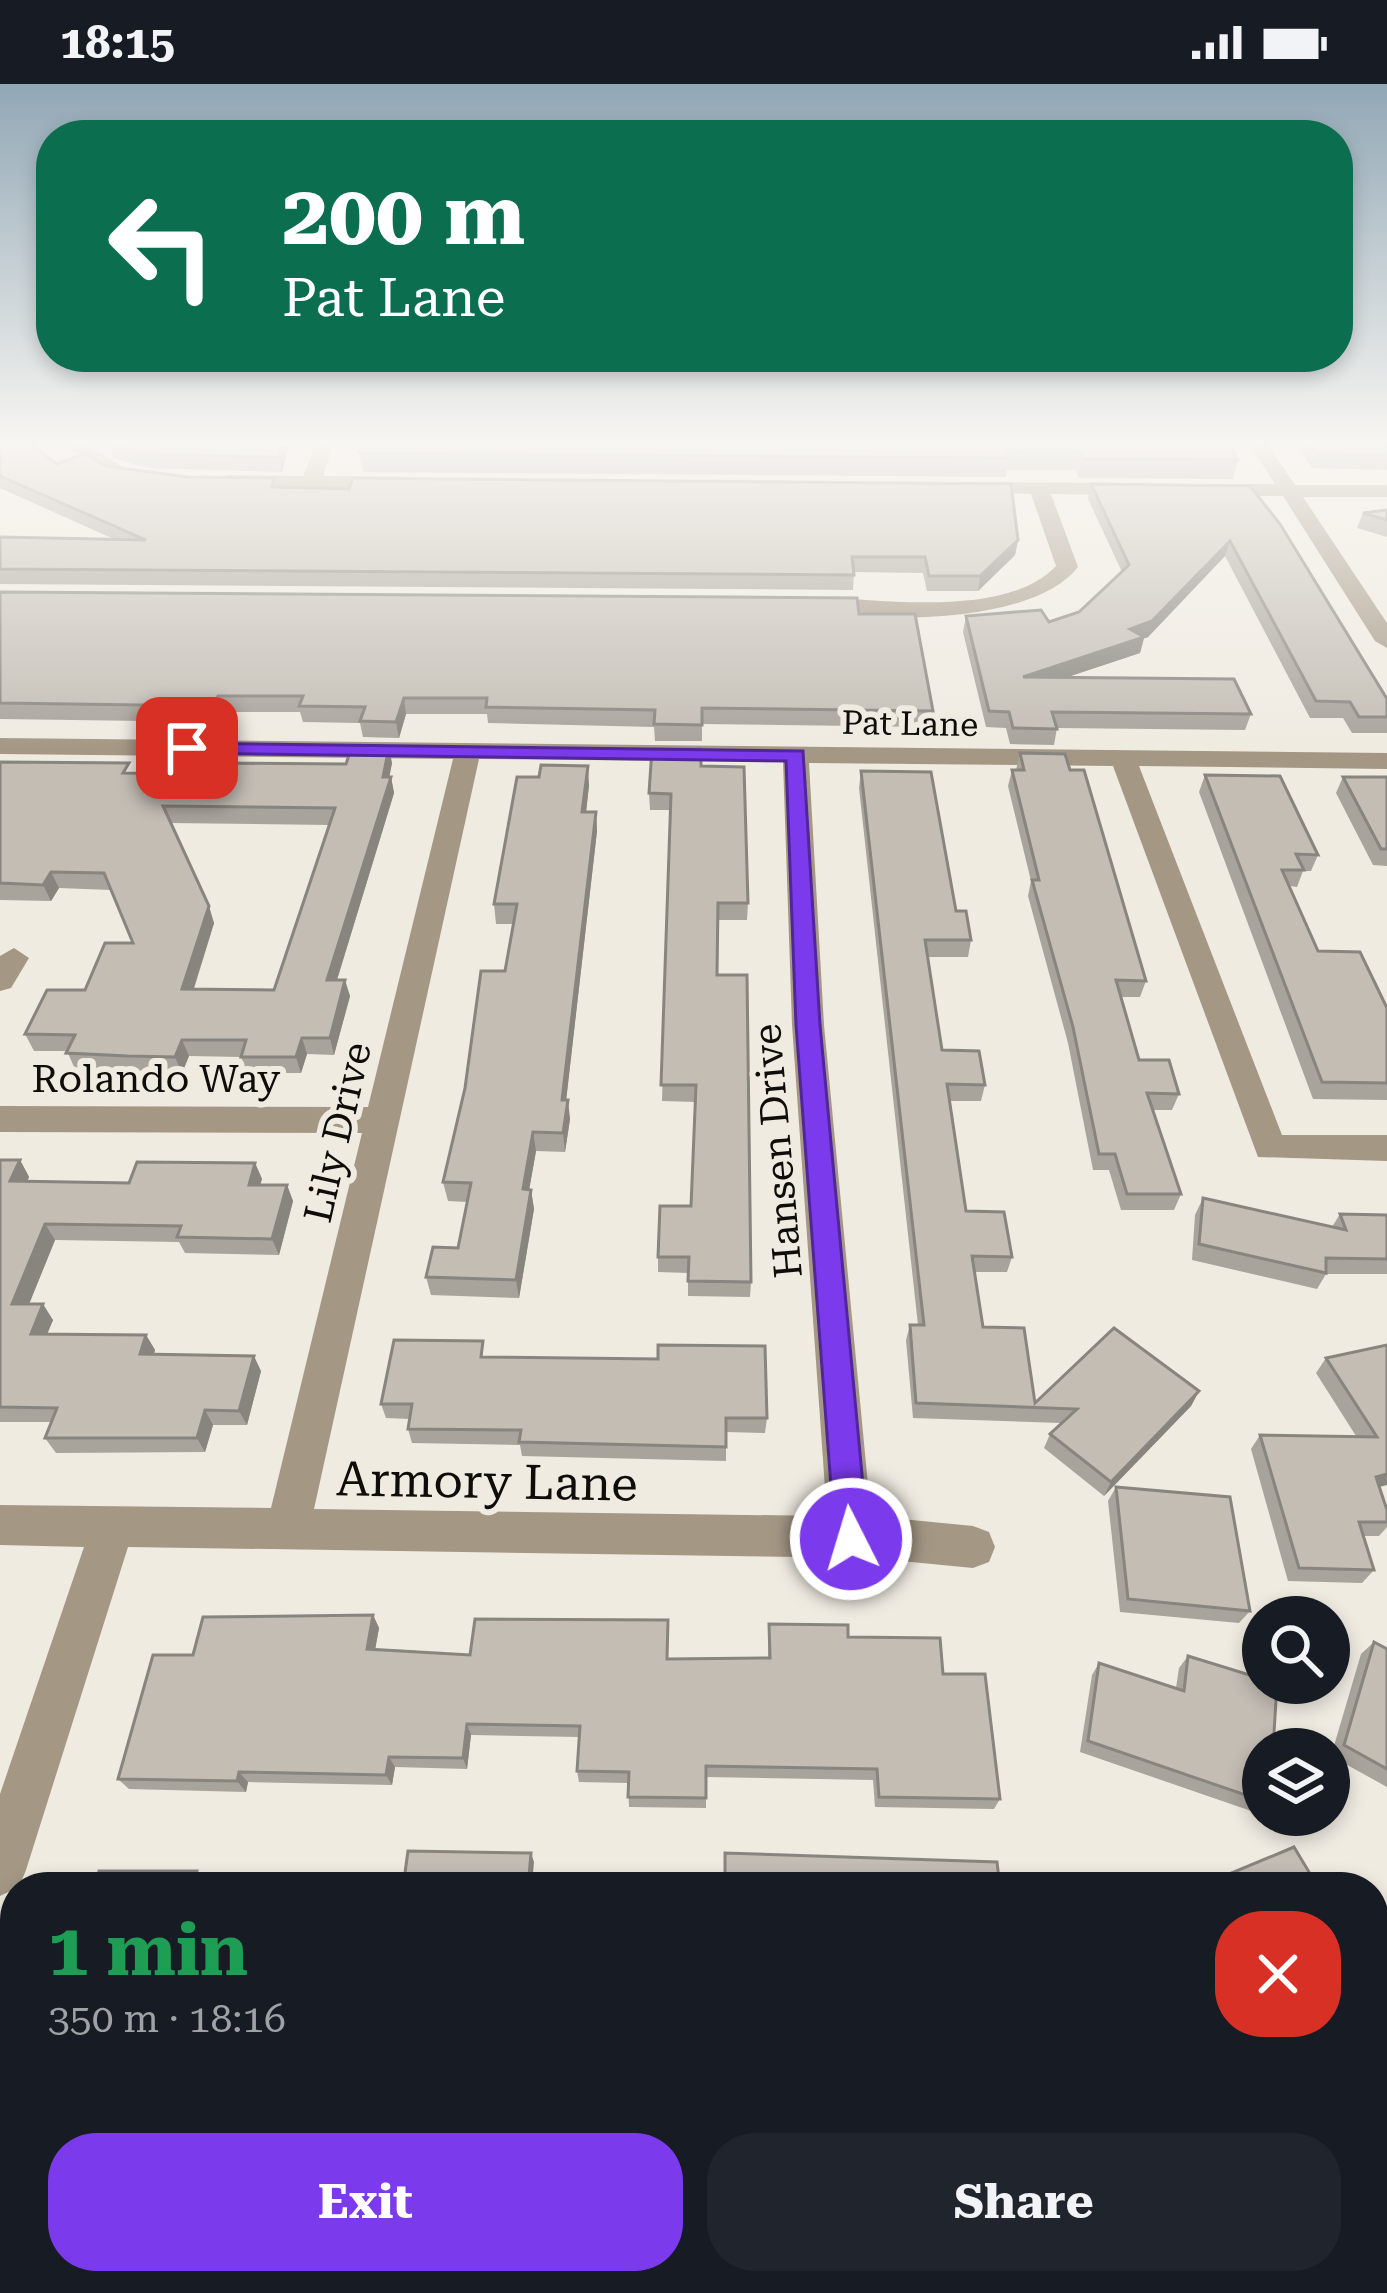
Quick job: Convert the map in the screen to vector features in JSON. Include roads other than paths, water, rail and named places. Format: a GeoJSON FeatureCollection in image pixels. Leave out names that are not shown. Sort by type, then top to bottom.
{"type":"FeatureCollection","features":[{"type":"Feature","properties":{"kind":"street"},"geometry":{"type":"LineString","coordinates":[[788,603],[979,605],[1036,595],[1059,583],[1067,567],[1059,543]]}},
{"type":"Feature","properties":{"kind":"street"},"geometry":{"type":"LineString","coordinates":[[1328,543],[1377,609],[1387,641]]}},
{"type":"Feature","properties":{"kind":"street","name":"Pat Lane"},"geometry":{"type":"LineString","coordinates":[[0,746],[1387,761]]}},
{"type":"Feature","properties":{"kind":"street","name":"Lily Drive"},"geometry":{"type":"LineString","coordinates":[[287,1533],[468,751]]}},
{"type":"Feature","properties":{"kind":"street","name":"Hansen Drive"},"geometry":{"type":"LineString","coordinates":[[796,755],[808,1025],[851,1539]]}},
{"type":"Feature","properties":{"kind":"street"},"geometry":{"type":"LineString","coordinates":[[1123,758],[1270,1148],[1387,1148]]}},
{"type":"Feature","properties":{"kind":"street","name":"Rolando Way"},"geometry":{"type":"LineString","coordinates":[[0,1118],[383,1120]]}},
{"type":"Feature","properties":{"kind":"street","name":"Armory Lane"},"geometry":{"type":"LineString","coordinates":[[0,1525],[851,1539],[973,1547]]}},
{"type":"Feature","properties":{"kind":"street"},"geometry":{"type":"LineString","coordinates":[[0,1870],[112,1530]]}}]}
